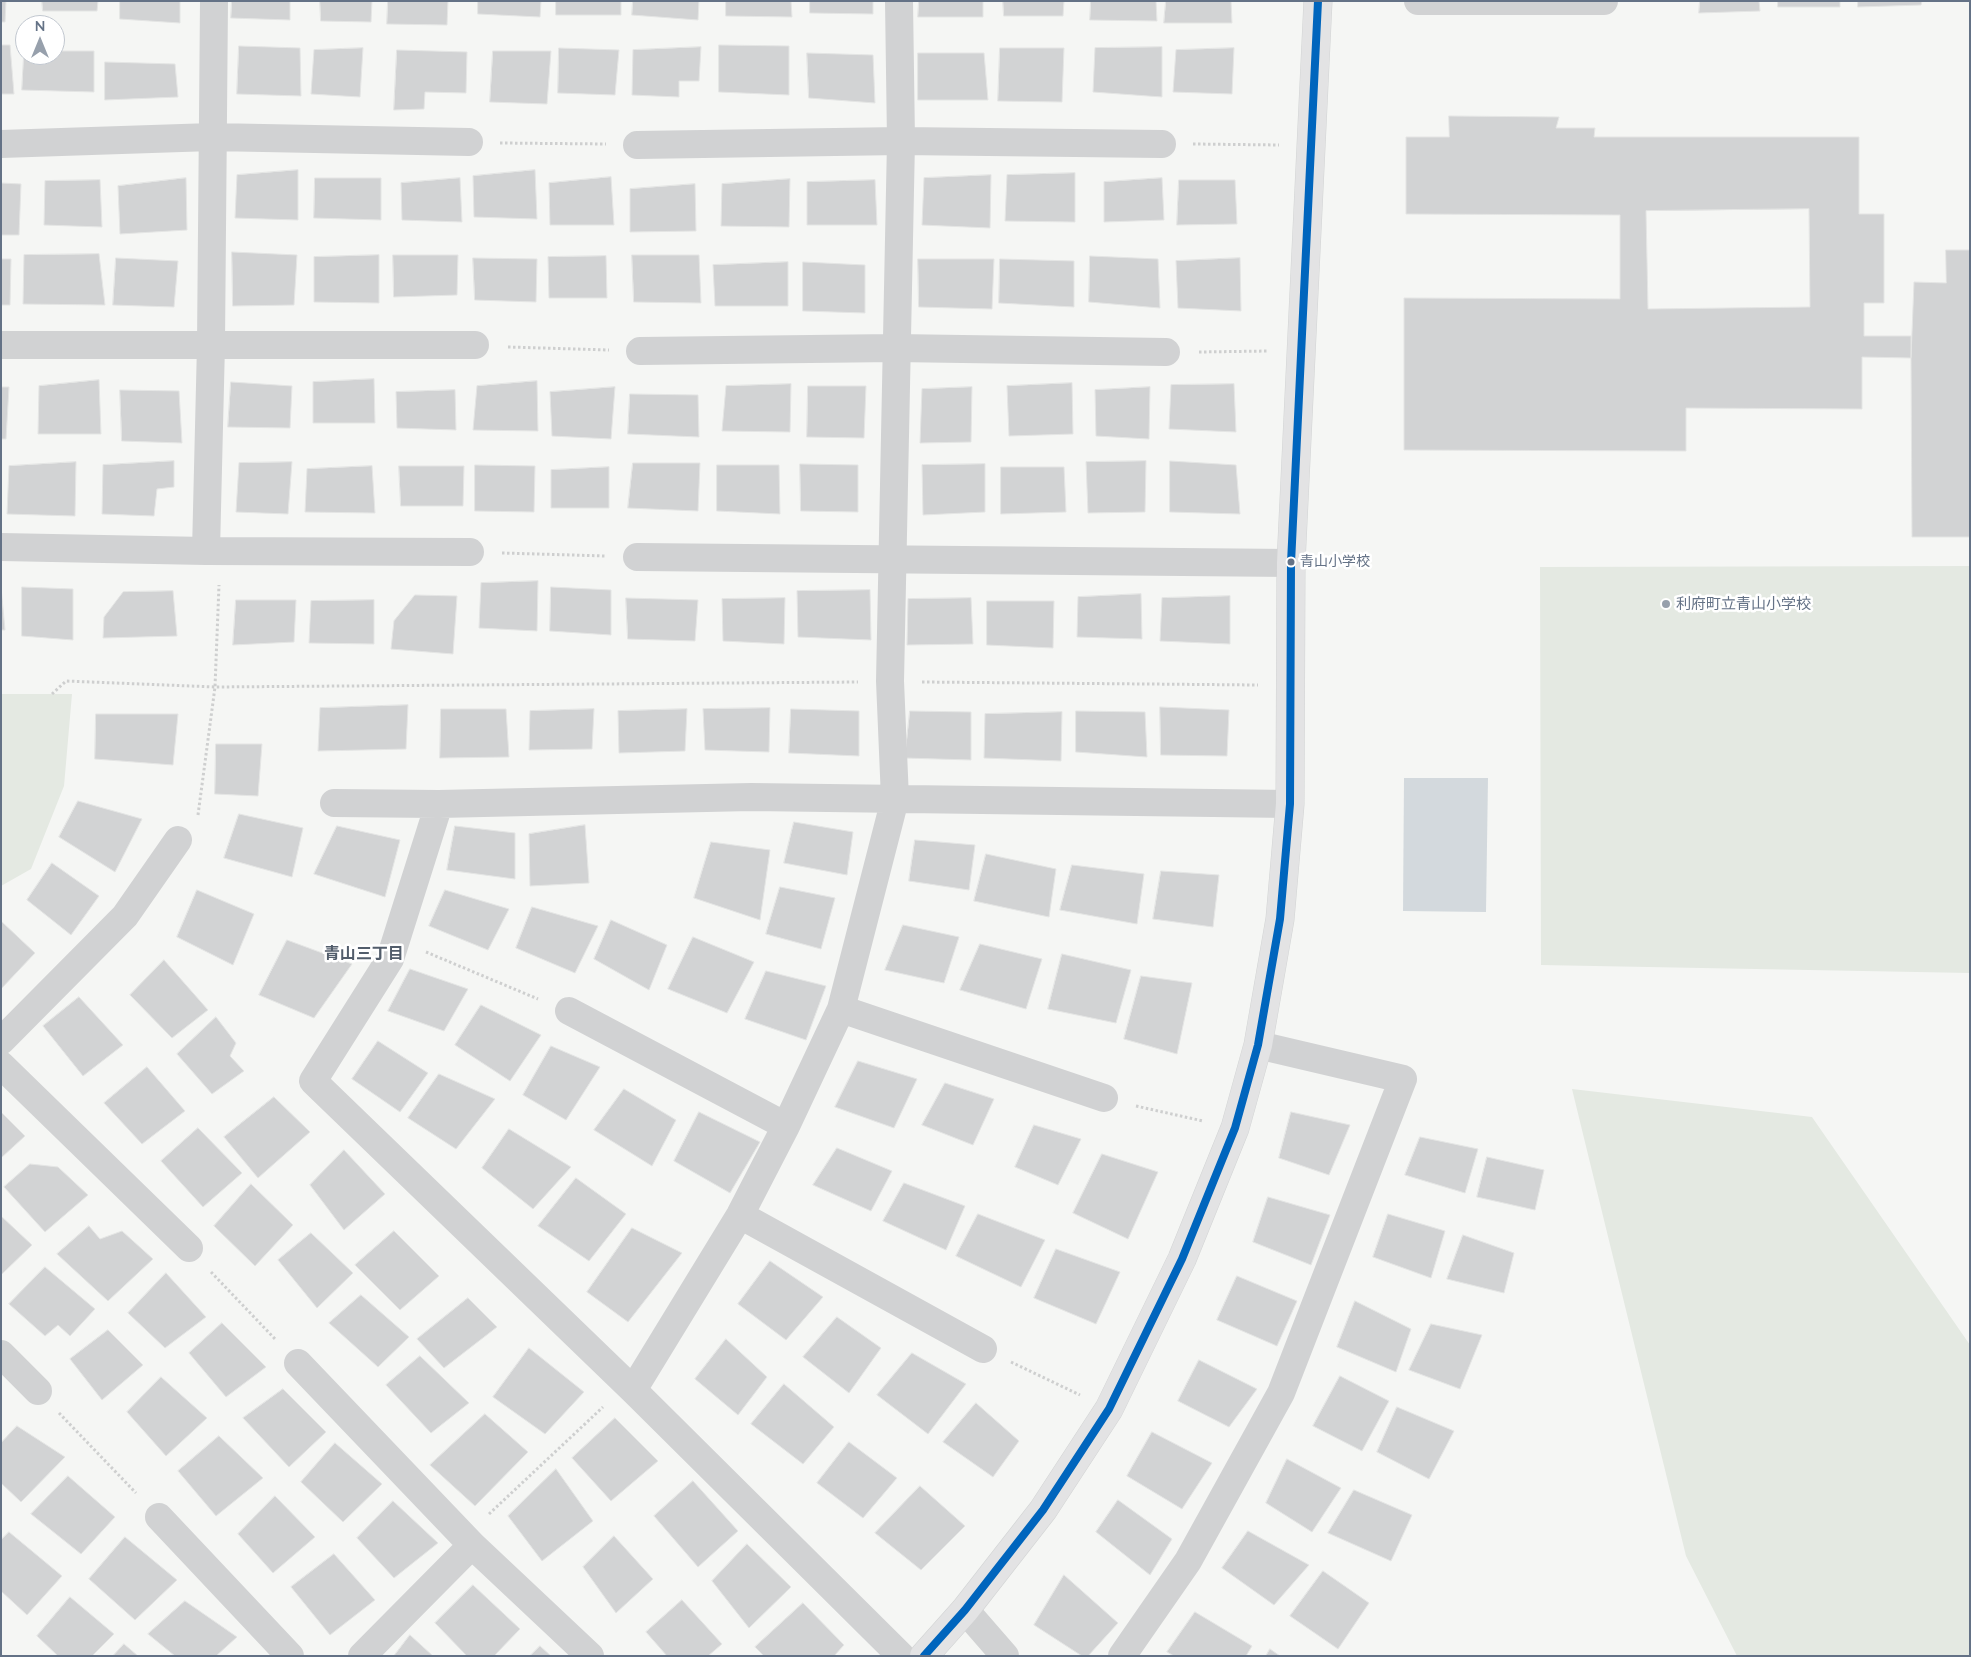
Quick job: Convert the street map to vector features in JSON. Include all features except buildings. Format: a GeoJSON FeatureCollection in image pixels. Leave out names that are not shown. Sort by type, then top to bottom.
{"type":"FeatureCollection","features":[{"type":"Feature","properties":{"kind":"street"},"geometry":{"type":"LineString","coordinates":[[206,552],[211,344],[214,1]]}},
{"type":"Feature","properties":{"kind":"street"},"geometry":{"type":"LineString","coordinates":[[630,1387],[740,1215],[786,1126],[841,1009],[895,799],[890,681],[895,348],[901,140],[899,1]]}},
{"type":"Feature","properties":{"kind":"street"},"geometry":{"type":"LineString","coordinates":[[924,1656],[966,1610],[1043,1510],[1108,1409],[1182,1259],[1235,1128],[1258,1045],[1280,919],[1290,804],[1292,686],[1291,563],[1318,1]]}},
{"type":"Feature","properties":{"kind":"street"},"geometry":{"type":"LineString","coordinates":[[1418,1],[1604,1]]}},
{"type":"Feature","properties":{"kind":"street"},"geometry":{"type":"LineString","coordinates":[[1,144],[212,137],[470,142]]}},
{"type":"Feature","properties":{"kind":"street"},"geometry":{"type":"LineString","coordinates":[[636,145],[901,140],[1162,144]]}},
{"type":"Feature","properties":{"kind":"street"},"geometry":{"type":"LineString","coordinates":[[1,345],[475,345]]}},
{"type":"Feature","properties":{"kind":"street"},"geometry":{"type":"LineString","coordinates":[[640,351],[895,348],[1166,352]]}},
{"type":"Feature","properties":{"kind":"street"},"geometry":{"type":"LineString","coordinates":[[1,547],[206,552],[470,552]]}},
{"type":"Feature","properties":{"kind":"street"},"geometry":{"type":"LineString","coordinates":[[636,557],[1291,563]]}},
{"type":"Feature","properties":{"kind":"street"},"geometry":{"type":"LineString","coordinates":[[334,803],[439,804],[751,797],[1290,804]]}},
{"type":"Feature","properties":{"kind":"street"},"geometry":{"type":"LineString","coordinates":[[439,804],[390,959],[313,1081],[630,1387],[901,1656]]}},
{"type":"Feature","properties":{"kind":"street"},"geometry":{"type":"LineString","coordinates":[[1,1041],[125,916],[178,840]]}},
{"type":"Feature","properties":{"kind":"street"},"geometry":{"type":"LineString","coordinates":[[841,1009],[1104,1098]]}},
{"type":"Feature","properties":{"kind":"street"},"geometry":{"type":"LineString","coordinates":[[569,1011],[786,1126]]}},
{"type":"Feature","properties":{"kind":"street"},"geometry":{"type":"LineString","coordinates":[[1122,1656],[1188,1560],[1281,1393],[1403,1079],[1258,1045]]}},
{"type":"Feature","properties":{"kind":"street"},"geometry":{"type":"LineString","coordinates":[[1,1065],[189,1248]]}},
{"type":"Feature","properties":{"kind":"street"},"geometry":{"type":"LineString","coordinates":[[740,1215],[983,1349]]}},
{"type":"Feature","properties":{"kind":"street"},"geometry":{"type":"LineString","coordinates":[[1,1354],[38,1391]]}},
{"type":"Feature","properties":{"kind":"street"},"geometry":{"type":"LineString","coordinates":[[298,1363],[468,1541],[590,1656]]}},
{"type":"Feature","properties":{"kind":"street"},"geometry":{"type":"LineString","coordinates":[[159,1517],[290,1656]]}},
{"type":"Feature","properties":{"kind":"street"},"geometry":{"type":"LineString","coordinates":[[362,1656],[468,1541]]}},
{"type":"Feature","properties":{"kind":"street"},"geometry":{"type":"LineString","coordinates":[[966,1610],[1006,1656]]}},
{"type":"Feature","properties":{"kind":"path"},"geometry":{"type":"LineString","coordinates":[[470,142],[636,145]]}},
{"type":"Feature","properties":{"kind":"path"},"geometry":{"type":"LineString","coordinates":[[1162,144],[1312,145]]}},
{"type":"Feature","properties":{"kind":"path"},"geometry":{"type":"LineString","coordinates":[[475,345],[640,351]]}},
{"type":"Feature","properties":{"kind":"path"},"geometry":{"type":"LineString","coordinates":[[1166,352],[1300,351]]}},
{"type":"Feature","properties":{"kind":"path"},"geometry":{"type":"LineString","coordinates":[[178,840],[197,819],[215,687],[220,587],[206,552]]}},
{"type":"Feature","properties":{"kind":"path"},"geometry":{"type":"LineString","coordinates":[[470,552],[636,557]]}},
{"type":"Feature","properties":{"kind":"path"},"geometry":{"type":"LineString","coordinates":[[52,694],[66,681],[215,687],[890,681],[1292,686]]}},
{"type":"Feature","properties":{"kind":"path"},"geometry":{"type":"LineString","coordinates":[[396,940],[569,1011]]}},
{"type":"Feature","properties":{"kind":"path"},"geometry":{"type":"LineString","coordinates":[[1104,1098],[1235,1128]]}},
{"type":"Feature","properties":{"kind":"path"},"geometry":{"type":"LineString","coordinates":[[189,1248],[298,1363]]}},
{"type":"Feature","properties":{"kind":"path"},"geometry":{"type":"LineString","coordinates":[[983,1349],[1108,1409]]}},
{"type":"Feature","properties":{"kind":"path"},"geometry":{"type":"LineString","coordinates":[[468,1541],[630,1387]]}},
{"type":"Feature","properties":{"kind":"path"},"geometry":{"type":"LineString","coordinates":[[38,1391],[159,1517]]}},
{"type":"Feature","properties":{"kind":"shaded area"},"geometry":{"type":"Polygon","coordinates":[[[1970,566],[1970,973],[1541,965],[1540,567],[1970,566]]]}},
{"type":"Feature","properties":{"kind":"shaded area"},"geometry":{"type":"Polygon","coordinates":[[[1,694],[72,694],[64,786],[31,869],[1,886],[1,694]]]}},
{"type":"Feature","properties":{"kind":"shaded area"},"geometry":{"type":"Polygon","coordinates":[[[1404,778],[1488,778],[1486,912],[1403,911],[1404,778]]]}},
{"type":"Feature","properties":{"kind":"shaded area"},"geometry":{"type":"Polygon","coordinates":[[[1572,1089],[1812,1117],[1970,1345],[1970,1656],[1737,1656],[1686,1556],[1572,1089]]]}},
{"type":"Feature","properties":{"kind":"transit line"},"geometry":{"type":"LineString","coordinates":[[924,1656],[965,1610],[1043,1510],[1109,1409],[1182,1259],[1235,1128],[1258,1045],[1280,919],[1290,804],[1291,563],[1318,1]]}},
{"type":"Feature","properties":{"kind":"place","name":"青山小学校"},"geometry":{"type":"Point","coordinates":[1291,562]}},
{"type":"Feature","properties":{"kind":"place","name":"利府町立青山小学校"},"geometry":{"type":"Point","coordinates":[1666,604]}},
{"type":"Feature","properties":{"kind":"district","name":"青山三丁目"},"geometry":{"type":"Point","coordinates":[364,954]}}]}
